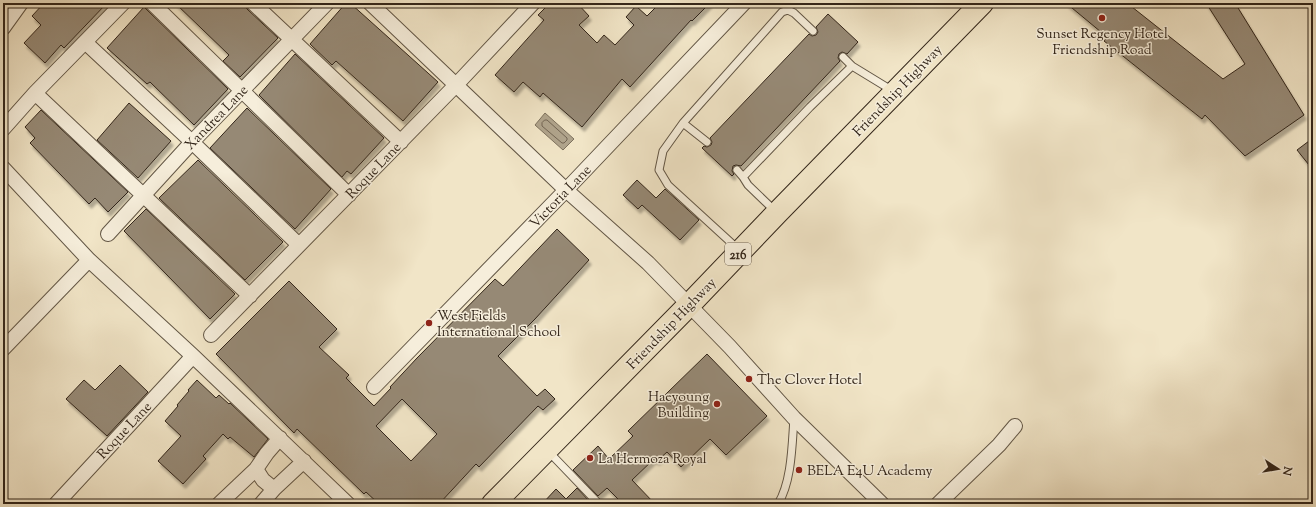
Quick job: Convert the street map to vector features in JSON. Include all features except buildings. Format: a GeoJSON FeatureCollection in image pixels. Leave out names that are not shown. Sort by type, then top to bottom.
{"type":"FeatureCollection","features":[{"type":"Feature","properties":{"kind":"main road","name":"Friendship Highway"},"geometry":{"type":"LineString","coordinates":[[493,504],[689,305],[982,3]]}},
{"type":"Feature","properties":{"kind":"street"},"geometry":{"type":"LineString","coordinates":[[3,28],[21,3]]}},
{"type":"Feature","properties":{"kind":"street"},"geometry":{"type":"LineString","coordinates":[[3,129],[35,93],[123,3]]}},
{"type":"Feature","properties":{"kind":"street"},"geometry":{"type":"LineString","coordinates":[[152,3],[349,195]]}},
{"type":"Feature","properties":{"kind":"street"},"geometry":{"type":"LineString","coordinates":[[253,3],[401,142]]}},
{"type":"Feature","properties":{"kind":"street","name":"Xandrea Lane"},"geometry":{"type":"LineString","coordinates":[[108,234],[192,142],[327,3]]}},
{"type":"Feature","properties":{"kind":"street"},"geometry":{"type":"LineString","coordinates":[[370,3],[566,190],[648,263],[794,418],[882,504]]}},
{"type":"Feature","properties":{"kind":"street","name":"Roque Lane"},"geometry":{"type":"LineString","coordinates":[[211,335],[401,142],[533,3]]}},
{"type":"Feature","properties":{"kind":"street","name":"Victoria Lane"},"geometry":{"type":"LineString","coordinates":[[374,387],[566,190],[744,3]]}},
{"type":"Feature","properties":{"kind":"street"},"geometry":{"type":"LineString","coordinates":[[85,42],[299,245]]}},
{"type":"Feature","properties":{"kind":"street"},"geometry":{"type":"LineString","coordinates":[[35,93],[250,296]]}},
{"type":"Feature","properties":{"kind":"street"},"geometry":{"type":"LineString","coordinates":[[3,168],[89,260],[193,356],[348,504]]}},
{"type":"Feature","properties":{"kind":"street"},"geometry":{"type":"LineString","coordinates":[[3,348],[89,260]]}},
{"type":"Feature","properties":{"kind":"street","name":"Roque Lane"},"geometry":{"type":"LineString","coordinates":[[56,504],[193,356]]}},
{"type":"Feature","properties":{"kind":"street"},"geometry":{"type":"LineString","coordinates":[[938,504],[998,445],[1015,426]]}},
{"type":"Feature","properties":{"kind":"street"},"geometry":{"type":"LineString","coordinates":[[219,504],[256,469],[280,438]]}},
{"type":"Feature","properties":{"kind":"street"},"geometry":{"type":"LineString","coordinates":[[261,504],[274,489],[304,461]]}},
{"type":"Feature","properties":{"kind":"street"},"geometry":{"type":"LineString","coordinates":[[256,469],[263,480],[274,489]]}},
{"type":"Feature","properties":{"kind":"lane"},"geometry":{"type":"LineString","coordinates":[[740,251],[668,185],[659,170],[663,151],[683,123],[782,12],[788,10],[794,13],[813,31]]}},
{"type":"Feature","properties":{"kind":"lane"},"geometry":{"type":"LineString","coordinates":[[843,57],[852,66],[895,92]]}},
{"type":"Feature","properties":{"kind":"lane"},"geometry":{"type":"LineString","coordinates":[[743,178],[810,107],[852,66]]}},
{"type":"Feature","properties":{"kind":"lane"},"geometry":{"type":"LineString","coordinates":[[683,123],[707,142]]}},
{"type":"Feature","properties":{"kind":"lane"},"geometry":{"type":"LineString","coordinates":[[737,170],[748,185],[777,213]]}},
{"type":"Feature","properties":{"kind":"lane"},"geometry":{"type":"LineString","coordinates":[[778,504],[784,490],[788,473],[794,418]]}},
{"type":"Feature","properties":{"kind":"lane"},"geometry":{"type":"LineString","coordinates":[[546,450],[599,504]]}},
{"type":"Feature","properties":{"kind":"water"},"geometry":{"type":"Polygon","coordinates":[[[545,113],[574,139],[563,150],[535,125],[545,113]]]}},
{"type":"Feature","properties":{"kind":"place","name":"Sunset Regency Hotel Friendship Road"},"geometry":{"type":"Point","coordinates":[1102,18]}},
{"type":"Feature","properties":{"kind":"place","name":"West Fields International School"},"geometry":{"type":"Point","coordinates":[429,323]}},
{"type":"Feature","properties":{"kind":"place","name":"The Clover Hotel"},"geometry":{"type":"Point","coordinates":[749,379]}},
{"type":"Feature","properties":{"kind":"place","name":"Haeyoung Building"},"geometry":{"type":"Point","coordinates":[717,404]}},
{"type":"Feature","properties":{"kind":"place","name":"La Hermoza Royal"},"geometry":{"type":"Point","coordinates":[590,458]}},
{"type":"Feature","properties":{"kind":"place","name":"BELA E4U Academy"},"geometry":{"type":"Point","coordinates":[799,470]}}]}
